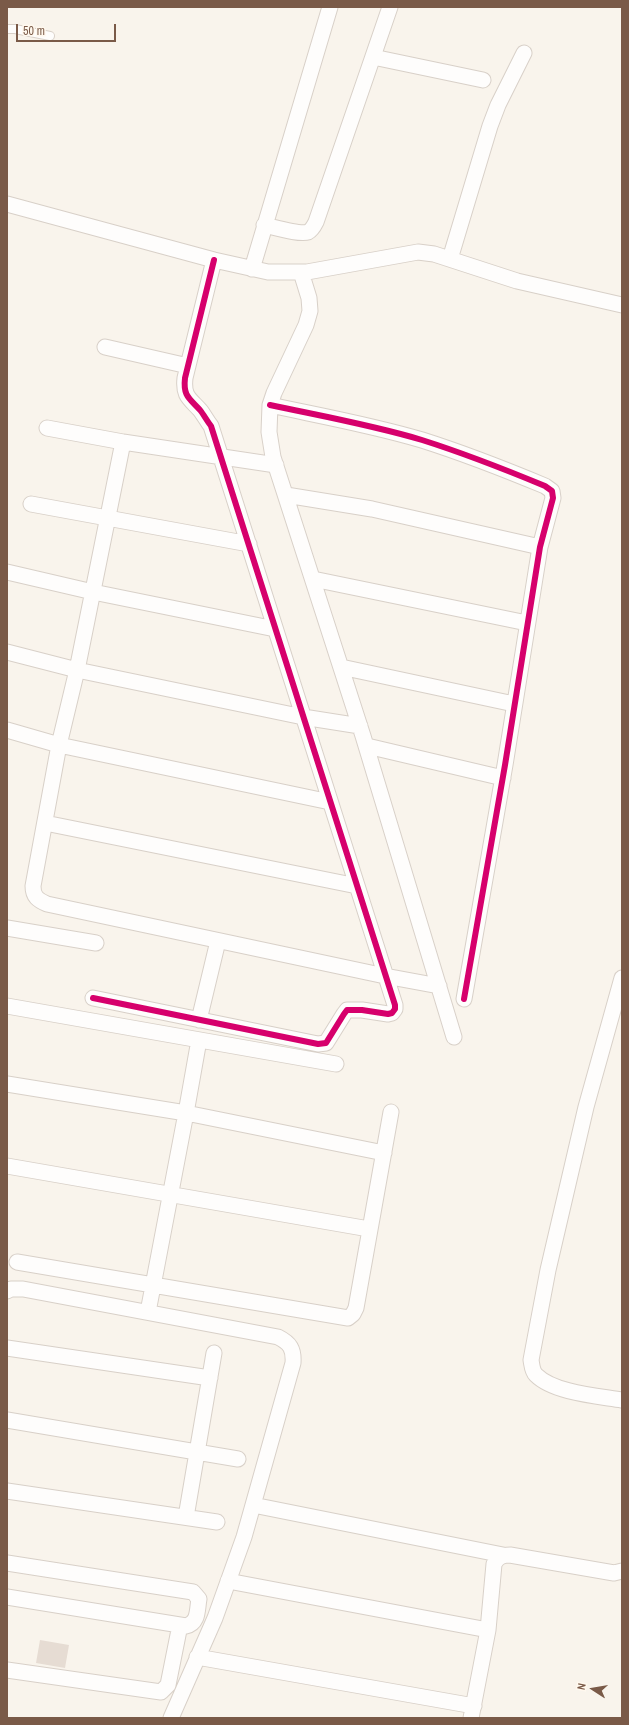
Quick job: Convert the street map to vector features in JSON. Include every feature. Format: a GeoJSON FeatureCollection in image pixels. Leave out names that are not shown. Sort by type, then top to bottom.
{"type":"FeatureCollection","features":[{"type":"Feature","properties":{"kind":"street"},"geometry":{"type":"LineString","coordinates":[[252,269],[330,7]]}},
{"type":"Feature","properties":{"kind":"street"},"geometry":{"type":"LineString","coordinates":[[264,226],[307,233],[312,230],[390,7]]}},
{"type":"Feature","properties":{"kind":"street"},"geometry":{"type":"LineString","coordinates":[[450,259],[490,126],[500,100],[524,53]]}},
{"type":"Feature","properties":{"kind":"street"},"geometry":{"type":"LineString","coordinates":[[373,57],[484,80]]}},
{"type":"Feature","properties":{"kind":"street"},"geometry":{"type":"LineString","coordinates":[[7,204],[252,269],[281,273],[301,272],[418,252],[434,254],[517,280],[594,297],[622,305]]}},
{"type":"Feature","properties":{"kind":"street"},"geometry":{"type":"LineString","coordinates":[[93,998],[318,1044],[326,1043],[348,1010],[362,1010],[388,1014],[392,1013],[395,1009],[395,1005],[211,426],[201,411],[191,403],[185,394],[185,378],[214,260]]}},
{"type":"Feature","properties":{"kind":"street"},"geometry":{"type":"LineString","coordinates":[[301,272],[309,298],[310,310],[306,325],[274,392],[270,406],[268,432],[276,465],[367,746],[454,1037]]}},
{"type":"Feature","properties":{"kind":"street"},"geometry":{"type":"LineString","coordinates":[[105,348],[188,366]]}},
{"type":"Feature","properties":{"kind":"street"},"geometry":{"type":"LineString","coordinates":[[270,406],[355,423],[420,440],[478,459],[549,488],[552,491],[553,498],[540,547],[503,778],[464,999]]}},
{"type":"Feature","properties":{"kind":"street"},"geometry":{"type":"LineString","coordinates":[[47,428],[123,442],[276,465]]}},
{"type":"Feature","properties":{"kind":"street"},"geometry":{"type":"LineString","coordinates":[[123,442],[77,670],[59,745],[33,886],[33,893],[37,899],[47,904],[385,976],[439,986]]}},
{"type":"Feature","properties":{"kind":"street"},"geometry":{"type":"LineString","coordinates":[[286,495],[372,509],[540,547]]}},
{"type":"Feature","properties":{"kind":"street"},"geometry":{"type":"LineString","coordinates":[[31,504],[249,544]]}},
{"type":"Feature","properties":{"kind":"street"},"geometry":{"type":"LineString","coordinates":[[7,572],[92,592],[276,629]]}},
{"type":"Feature","properties":{"kind":"street"},"geometry":{"type":"LineString","coordinates":[[313,579],[527,623]]}},
{"type":"Feature","properties":{"kind":"street"},"geometry":{"type":"LineString","coordinates":[[7,652],[77,670],[303,717],[360,726]]}},
{"type":"Feature","properties":{"kind":"street"},"geometry":{"type":"LineString","coordinates":[[341,667],[514,704]]}},
{"type":"Feature","properties":{"kind":"street"},"geometry":{"type":"LineString","coordinates":[[7,730],[59,745],[330,802]]}},
{"type":"Feature","properties":{"kind":"street"},"geometry":{"type":"LineString","coordinates":[[367,746],[503,778]]}},
{"type":"Feature","properties":{"kind":"street"},"geometry":{"type":"LineString","coordinates":[[45,823],[357,886]]}},
{"type":"Feature","properties":{"kind":"street"},"geometry":{"type":"LineString","coordinates":[[7,928],[96,943]]}},
{"type":"Feature","properties":{"kind":"street"},"geometry":{"type":"LineString","coordinates":[[199,1020],[218,941]]}},
{"type":"Feature","properties":{"kind":"street"},"geometry":{"type":"LineString","coordinates":[[622,978],[586,1107],[548,1270],[531,1360],[532,1368],[535,1374],[550,1384],[570,1391],[622,1400]]}},
{"type":"Feature","properties":{"kind":"street"},"geometry":{"type":"LineString","coordinates":[[7,1006],[336,1064]]}},
{"type":"Feature","properties":{"kind":"street"},"geometry":{"type":"LineString","coordinates":[[148,1312],[199,1040]]}},
{"type":"Feature","properties":{"kind":"street"},"geometry":{"type":"LineString","coordinates":[[7,1084],[186,1113],[384,1153]]}},
{"type":"Feature","properties":{"kind":"street"},"geometry":{"type":"LineString","coordinates":[[17,1262],[348,1318],[353,1314],[356,1308],[391,1112]]}},
{"type":"Feature","properties":{"kind":"street"},"geometry":{"type":"LineString","coordinates":[[7,1166],[369,1229]]}},
{"type":"Feature","properties":{"kind":"street"},"geometry":{"type":"LineString","coordinates":[[7,1291],[11,1289],[23,1289],[278,1337],[290,1344],[293,1350],[293,1363],[244,1536],[215,1618],[171,1718]]}},
{"type":"Feature","properties":{"kind":"street"},"geometry":{"type":"LineString","coordinates":[[7,1348],[210,1378]]}},
{"type":"Feature","properties":{"kind":"street"},"geometry":{"type":"LineString","coordinates":[[186,1517],[214,1353]]}},
{"type":"Feature","properties":{"kind":"street"},"geometry":{"type":"LineString","coordinates":[[7,1420],[238,1459]]}},
{"type":"Feature","properties":{"kind":"street"},"geometry":{"type":"LineString","coordinates":[[7,1491],[217,1522]]}},
{"type":"Feature","properties":{"kind":"street"},"geometry":{"type":"LineString","coordinates":[[253,1505],[503,1555],[614,1573],[622,1571]]}},
{"type":"Feature","properties":{"kind":"street"},"geometry":{"type":"LineString","coordinates":[[198,1657],[473,1712],[488,1630],[494,1564],[497,1559],[503,1555]]}},
{"type":"Feature","properties":{"kind":"street"},"geometry":{"type":"LineString","coordinates":[[7,1563],[193,1592],[199,1598],[196,1618],[190,1625],[180,1625],[7,1597]]}},
{"type":"Feature","properties":{"kind":"street"},"geometry":{"type":"LineString","coordinates":[[228,1581],[488,1630]]}},
{"type":"Feature","properties":{"kind":"street"},"geometry":{"type":"LineString","coordinates":[[7,1670],[161,1692],[168,1685],[180,1625]]}},
{"type":"Feature","properties":{"kind":"lane"},"geometry":{"type":"LineString","coordinates":[[7,29],[15,29],[50,36]]}},
{"type":"Feature","properties":{"kind":"building"},"geometry":{"type":"Polygon","coordinates":[[[40,1640],[69,1645],[65,1668],[36,1663],[40,1640]]]}},
{"type":"Feature","properties":{"kind":"cycle path"},"geometry":{"type":"LineString","coordinates":[[93,998],[318,1044],[326,1043],[347,1010],[362,1010],[388,1014],[392,1013],[395,1009],[395,1005],[211,426],[190,399],[185,389],[185,378],[214,260]]}},
{"type":"Feature","properties":{"kind":"cycle path"},"geometry":{"type":"LineString","coordinates":[[270,405],[365,425],[422,440],[499,467],[545,486],[552,491],[553,498],[540,547],[505,765],[464,999]]}}]}
